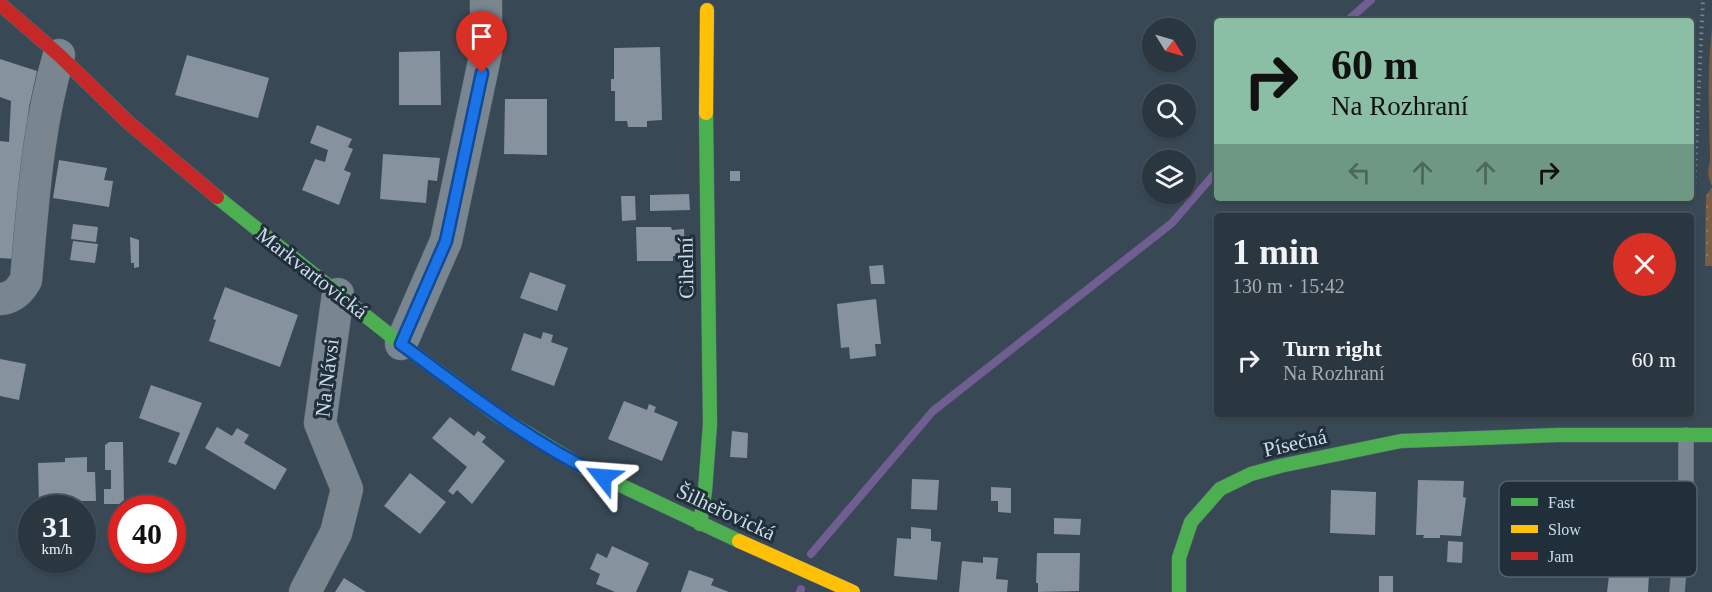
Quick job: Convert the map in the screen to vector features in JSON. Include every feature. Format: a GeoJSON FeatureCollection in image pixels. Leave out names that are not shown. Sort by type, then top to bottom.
{"type":"FeatureCollection","features":[{"type":"Feature","properties":{"kind":"street"},"geometry":{"type":"LineString","coordinates":[[401,344],[446,241],[486,52],[486,0]]}},
{"type":"Feature","properties":{"kind":"street","name":"Markvartovická"},"geometry":{"type":"LineString","coordinates":[[0,4],[59,55],[129,123],[258,231],[401,344],[496,414],[584,468]]}},
{"type":"Feature","properties":{"kind":"street","name":"Cihelní"},"geometry":{"type":"LineString","coordinates":[[700,524],[707,488],[709,430],[705,195],[707,10]]}},
{"type":"Feature","properties":{"kind":"street"},"geometry":{"type":"LineString","coordinates":[[0,299],[14,295],[26,280],[38,155],[47,92],[59,55]]}},
{"type":"Feature","properties":{"kind":"street","name":"Na Návsi"},"geometry":{"type":"LineString","coordinates":[[305,592],[336,533],[347,489],[320,423],[338,294]]}},
{"type":"Feature","properties":{"kind":"street","name":"Písečná"},"geometry":{"type":"LineString","coordinates":[[1179,592],[1179,558],[1191,522],[1220,489],[1251,474],[1401,441],[1557,435],[1712,435]]}},
{"type":"Feature","properties":{"kind":"street","name":"Šilheřovická"},"geometry":{"type":"LineString","coordinates":[[584,468],[700,524],[853,592]]}},
{"type":"Feature","properties":{"kind":"lane"},"geometry":{"type":"LineString","coordinates":[[1686,435],[1686,481]]}},
{"type":"Feature","properties":{"kind":"lane"},"geometry":{"type":"LineString","coordinates":[[1677,592],[1678,577]]}},
{"type":"Feature","properties":{"kind":"path"},"geometry":{"type":"LineString","coordinates":[[1694,190],[1703,0]]}},
{"type":"Feature","properties":{"kind":"shaded area"},"geometry":{"type":"Polygon","coordinates":[[[1712,28],[1712,186],[1708,174],[1712,28]]]}},
{"type":"Feature","properties":{"kind":"shaded area"},"geometry":{"type":"Polygon","coordinates":[[[1712,187],[1712,266],[1705,266],[1706,196],[1712,187]]]}},
{"type":"Feature","properties":{"kind":"building"},"geometry":{"type":"Polygon","coordinates":[[[660,47],[662,120],[647,121],[647,127],[628,127],[627,121],[615,121],[615,91],[611,91],[611,79],[614,79],[614,48],[660,47]]]}},
{"type":"Feature","properties":{"kind":"building"},"geometry":{"type":"Polygon","coordinates":[[[440,51],[441,105],[399,105],[399,52],[440,51]]]}},
{"type":"Feature","properties":{"kind":"building"},"geometry":{"type":"Polygon","coordinates":[[[187,55],[269,78],[258,118],[175,95],[187,55]]]}},
{"type":"Feature","properties":{"kind":"building"},"geometry":{"type":"Polygon","coordinates":[[[0,59],[37,71],[29,107],[15,259],[0,258],[0,141],[9,142],[11,101],[0,97],[0,59]]]}},
{"type":"Feature","properties":{"kind":"building"},"geometry":{"type":"Polygon","coordinates":[[[505,99],[547,99],[547,155],[504,154],[505,99]]]}},
{"type":"Feature","properties":{"kind":"building"},"geometry":{"type":"Polygon","coordinates":[[[317,125],[352,139],[348,147],[353,149],[344,170],[351,173],[339,205],[302,190],[315,159],[325,162],[328,150],[310,143],[317,125]]]}},
{"type":"Feature","properties":{"kind":"building"},"geometry":{"type":"Polygon","coordinates":[[[383,154],[440,158],[437,181],[428,180],[426,203],[380,199],[383,154]]]}},
{"type":"Feature","properties":{"kind":"building"},"geometry":{"type":"Polygon","coordinates":[[[59,160],[107,168],[104,180],[113,181],[109,207],[53,198],[59,160]]]}},
{"type":"Feature","properties":{"kind":"building"},"geometry":{"type":"Polygon","coordinates":[[[730,171],[740,171],[740,181],[730,181],[730,171]]]}},
{"type":"Feature","properties":{"kind":"building"},"geometry":{"type":"Polygon","coordinates":[[[689,194],[690,210],[650,211],[650,195],[689,194]]]}},
{"type":"Feature","properties":{"kind":"building"},"geometry":{"type":"Polygon","coordinates":[[[621,196],[635,196],[636,220],[622,221],[621,196]]]}},
{"type":"Feature","properties":{"kind":"building"},"geometry":{"type":"Polygon","coordinates":[[[73,224],[98,227],[96,242],[71,239],[73,224]]]}},
{"type":"Feature","properties":{"kind":"building"},"geometry":{"type":"Polygon","coordinates":[[[636,227],[684,229],[685,256],[673,256],[673,261],[637,261],[636,227]]]}},
{"type":"Feature","properties":{"kind":"building"},"geometry":{"type":"Polygon","coordinates":[[[130,237],[139,240],[139,267],[134,268],[134,263],[131,263],[130,237]]]}},
{"type":"Feature","properties":{"kind":"building"},"geometry":{"type":"Polygon","coordinates":[[[73,241],[98,244],[95,263],[70,260],[73,241]]]}},
{"type":"Feature","properties":{"kind":"building"},"geometry":{"type":"Polygon","coordinates":[[[883,265],[885,284],[871,284],[869,266],[883,265]]]}},
{"type":"Feature","properties":{"kind":"building"},"geometry":{"type":"Polygon","coordinates":[[[530,272],[566,285],[557,311],[520,298],[530,272]]]}},
{"type":"Feature","properties":{"kind":"building"},"geometry":{"type":"Polygon","coordinates":[[[225,287],[298,315],[280,367],[209,341],[216,320],[213,319],[225,287]]]}},
{"type":"Feature","properties":{"kind":"building"},"geometry":{"type":"Polygon","coordinates":[[[876,299],[881,344],[875,344],[876,356],[850,359],[849,347],[841,348],[837,304],[876,299]]]}},
{"type":"Feature","properties":{"kind":"building"},"geometry":{"type":"Polygon","coordinates":[[[543,332],[553,335],[551,342],[568,348],[554,386],[511,370],[524,333],[541,339],[543,332]]]}},
{"type":"Feature","properties":{"kind":"building"},"geometry":{"type":"Polygon","coordinates":[[[0,359],[26,364],[19,400],[0,396],[0,359]]]}},
{"type":"Feature","properties":{"kind":"building"},"geometry":{"type":"Polygon","coordinates":[[[151,385],[202,403],[176,465],[168,462],[180,433],[139,418],[151,385]]]}},
{"type":"Feature","properties":{"kind":"building"},"geometry":{"type":"Polygon","coordinates":[[[624,401],[647,410],[649,404],[656,407],[654,412],[678,422],[662,461],[608,439],[624,401]]]}},
{"type":"Feature","properties":{"kind":"building"},"geometry":{"type":"Polygon","coordinates":[[[450,417],[474,436],[478,431],[486,437],[482,442],[505,461],[472,504],[457,490],[453,495],[448,491],[467,467],[432,438],[450,417]]]}},
{"type":"Feature","properties":{"kind":"building"},"geometry":{"type":"Polygon","coordinates":[[[217,427],[232,436],[237,428],[249,435],[244,443],[287,469],[275,490],[205,448],[217,427]]]}},
{"type":"Feature","properties":{"kind":"building"},"geometry":{"type":"Polygon","coordinates":[[[732,431],[748,433],[747,458],[730,457],[732,431]]]}},
{"type":"Feature","properties":{"kind":"building"},"geometry":{"type":"Polygon","coordinates":[[[109,442],[123,442],[124,495],[108,495],[108,504],[104,504],[104,489],[111,489],[111,470],[105,470],[105,445],[109,442]]]}},
{"type":"Feature","properties":{"kind":"building"},"geometry":{"type":"Polygon","coordinates":[[[87,457],[87,472],[95,472],[96,495],[39,495],[38,463],[65,462],[65,458],[87,457]]]}},
{"type":"Feature","properties":{"kind":"building"},"geometry":{"type":"Polygon","coordinates":[[[410,473],[446,502],[420,534],[384,506],[410,473]]]}},
{"type":"Feature","properties":{"kind":"building"},"geometry":{"type":"Polygon","coordinates":[[[912,479],[939,480],[937,510],[911,509],[912,479]]]}},
{"type":"Feature","properties":{"kind":"building"},"geometry":{"type":"Polygon","coordinates":[[[1418,480],[1464,481],[1463,497],[1466,498],[1461,536],[1440,535],[1440,538],[1423,538],[1424,535],[1416,535],[1418,480]]]}},
{"type":"Feature","properties":{"kind":"building"},"geometry":{"type":"Polygon","coordinates":[[[991,487],[1011,488],[1011,513],[998,512],[998,501],[991,501],[991,487]]]}},
{"type":"Feature","properties":{"kind":"building"},"geometry":{"type":"Polygon","coordinates":[[[1331,490],[1376,492],[1375,535],[1330,533],[1331,490]]]}},
{"type":"Feature","properties":{"kind":"building"},"geometry":{"type":"Polygon","coordinates":[[[1054,518],[1081,519],[1080,535],[1054,534],[1054,518]]]}},
{"type":"Feature","properties":{"kind":"building"},"geometry":{"type":"Polygon","coordinates":[[[911,527],[931,529],[931,541],[941,542],[937,580],[894,576],[897,538],[911,539],[911,527]]]}},
{"type":"Feature","properties":{"kind":"building"},"geometry":{"type":"Polygon","coordinates":[[[1448,541],[1463,542],[1462,563],[1447,562],[1448,541]]]}},
{"type":"Feature","properties":{"kind":"building"},"geometry":{"type":"Polygon","coordinates":[[[612,546],[649,563],[636,592],[615,592],[596,584],[600,574],[590,569],[597,553],[607,558],[612,546]]]}},
{"type":"Feature","properties":{"kind":"building"},"geometry":{"type":"Polygon","coordinates":[[[1037,553],[1080,553],[1079,591],[1038,592],[1037,553]]]}},
{"type":"Feature","properties":{"kind":"building"},"geometry":{"type":"Polygon","coordinates":[[[983,557],[998,558],[996,579],[1008,580],[1007,592],[959,592],[962,561],[983,563],[983,557]]]}},
{"type":"Feature","properties":{"kind":"building"},"geometry":{"type":"Polygon","coordinates":[[[689,570],[714,579],[711,585],[729,592],[681,592],[689,570]]]}},
{"type":"Feature","properties":{"kind":"building"},"geometry":{"type":"Polygon","coordinates":[[[1379,576],[1393,576],[1393,592],[1379,592],[1379,576]]]}},
{"type":"Feature","properties":{"kind":"building"},"geometry":{"type":"Polygon","coordinates":[[[1609,577],[1649,577],[1648,592],[1607,592],[1609,577]]]}},
{"type":"Feature","properties":{"kind":"building"},"geometry":{"type":"Polygon","coordinates":[[[344,578],[366,592],[335,592],[344,578]]]}},
{"type":"Feature","properties":{"kind":"waterway"},"geometry":{"type":"LineString","coordinates":[[1350,18],[1371,0]]}},
{"type":"Feature","properties":{"kind":"waterway"},"geometry":{"type":"LineString","coordinates":[[811,554],[933,411],[1172,223],[1214,174]]}},
{"type":"Feature","properties":{"kind":"traffic: fast"},"geometry":{"type":"LineString","coordinates":[[700,524],[710,424],[706,113]]}},
{"type":"Feature","properties":{"kind":"traffic: fast"},"geometry":{"type":"LineString","coordinates":[[217,197],[401,344],[496,414],[584,468],[739,541]]}},
{"type":"Feature","properties":{"kind":"traffic: fast"},"geometry":{"type":"LineString","coordinates":[[1179,592],[1179,558],[1191,522],[1220,489],[1251,474],[1401,441],[1557,435],[1712,435]]}},
{"type":"Feature","properties":{"kind":"traffic: slow"},"geometry":{"type":"LineString","coordinates":[[706,113],[707,10]]}},
{"type":"Feature","properties":{"kind":"traffic: slow"},"geometry":{"type":"LineString","coordinates":[[739,541],[853,592]]}},
{"type":"Feature","properties":{"kind":"traffic: jam"},"geometry":{"type":"LineString","coordinates":[[0,4],[59,55],[129,123],[217,197]]}},
{"type":"Feature","properties":{"kind":"route"},"geometry":{"type":"LineString","coordinates":[[482,73],[446,241],[401,344],[496,414],[584,468],[603,477]]}}]}
